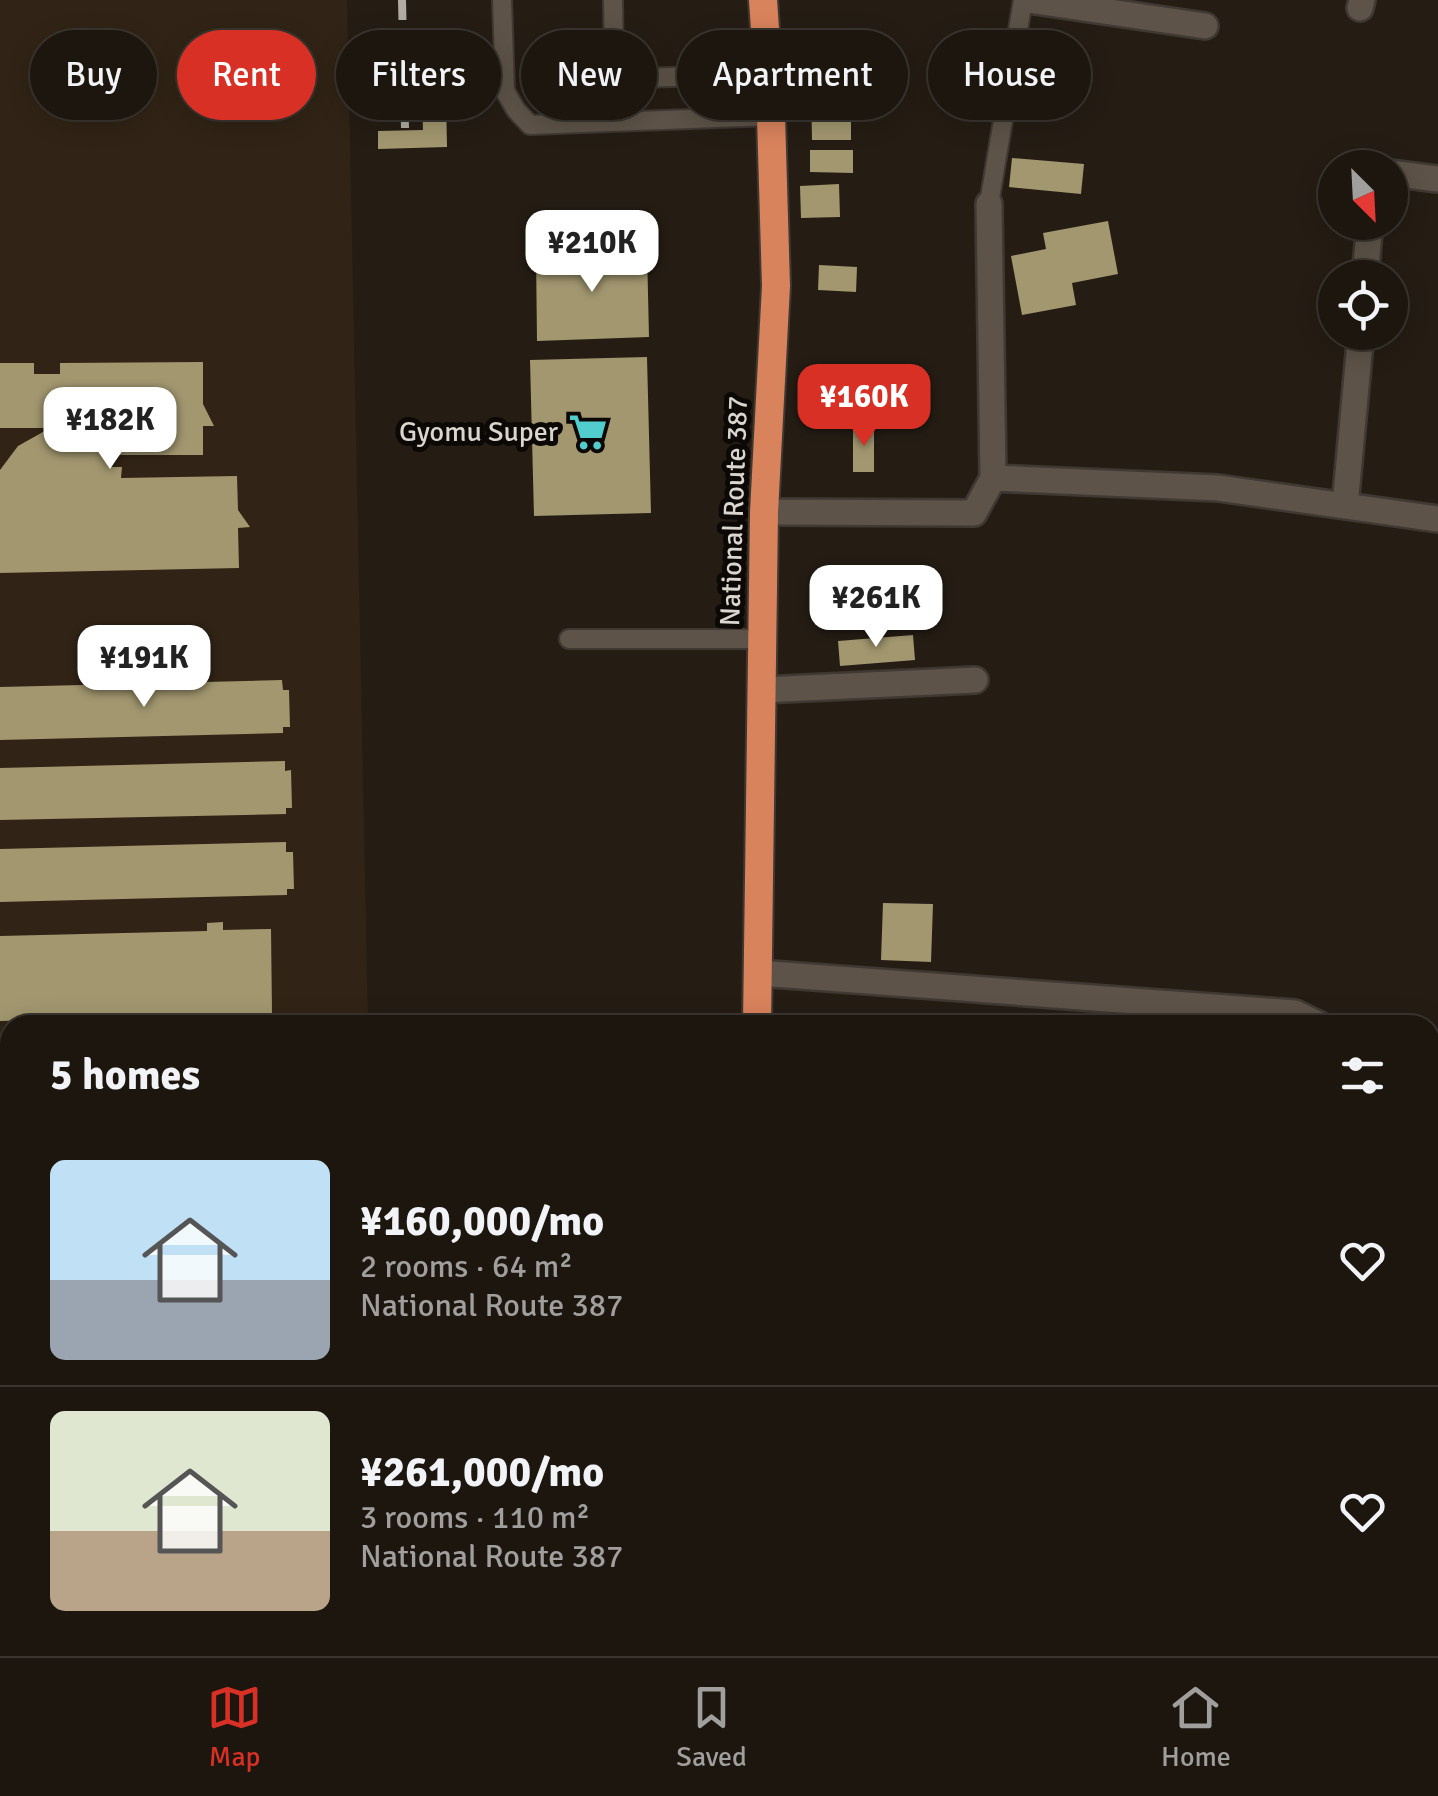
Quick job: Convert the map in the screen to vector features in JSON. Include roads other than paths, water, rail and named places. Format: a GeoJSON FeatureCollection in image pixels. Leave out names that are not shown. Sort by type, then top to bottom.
{"type":"FeatureCollection","features":[{"type":"Feature","properties":{"kind":"highway","name":"National Route 387"},"geometry":{"type":"LineString","coordinates":[[762,0],[764,30]]}},
{"type":"Feature","properties":{"kind":"highway","name":"National Route 387"},"geometry":{"type":"LineString","coordinates":[[757,1015],[764,512],[776,286],[771,120]]}},
{"type":"Feature","properties":{"kind":"street"},"geometry":{"type":"LineString","coordinates":[[1025,0],[1205,26]]}},
{"type":"Feature","properties":{"kind":"street"},"geometry":{"type":"LineString","coordinates":[[1408,175],[1438,179]]}},
{"type":"Feature","properties":{"kind":"street"},"geometry":{"type":"LineString","coordinates":[[764,512],[974,512],[993,478],[989,204]]}},
{"type":"Feature","properties":{"kind":"street"},"geometry":{"type":"LineString","coordinates":[[1345,506],[1358,350]]}},
{"type":"Feature","properties":{"kind":"street"},"geometry":{"type":"LineString","coordinates":[[993,478],[1218,488],[1438,519]]}},
{"type":"Feature","properties":{"kind":"street"},"geometry":{"type":"LineString","coordinates":[[762,690],[976,680]]}},
{"type":"Feature","properties":{"kind":"street"},"geometry":{"type":"LineString","coordinates":[[759,973],[1298,1015]]}},
{"type":"Feature","properties":{"kind":"lane"},"geometry":{"type":"LineString","coordinates":[[502,0],[505,91],[530,125],[677,119]]}},
{"type":"Feature","properties":{"kind":"lane"},"geometry":{"type":"LineString","coordinates":[[613,0],[613,30]]}},
{"type":"Feature","properties":{"kind":"lane"},"geometry":{"type":"LineString","coordinates":[[989,204],[1025,0]]}},
{"type":"Feature","properties":{"kind":"lane"},"geometry":{"type":"LineString","coordinates":[[569,123],[573,120]]}},
{"type":"Feature","properties":{"kind":"lane"},"geometry":{"type":"LineString","coordinates":[[569,639],[762,639]]}},
{"type":"Feature","properties":{"kind":"railway"},"geometry":{"type":"LineString","coordinates":[[402,0],[405,128]]}},
{"type":"Feature","properties":{"kind":"place","name":"Gyomu Super"},"geometry":{"type":"Point","coordinates":[588,432]}}]}
